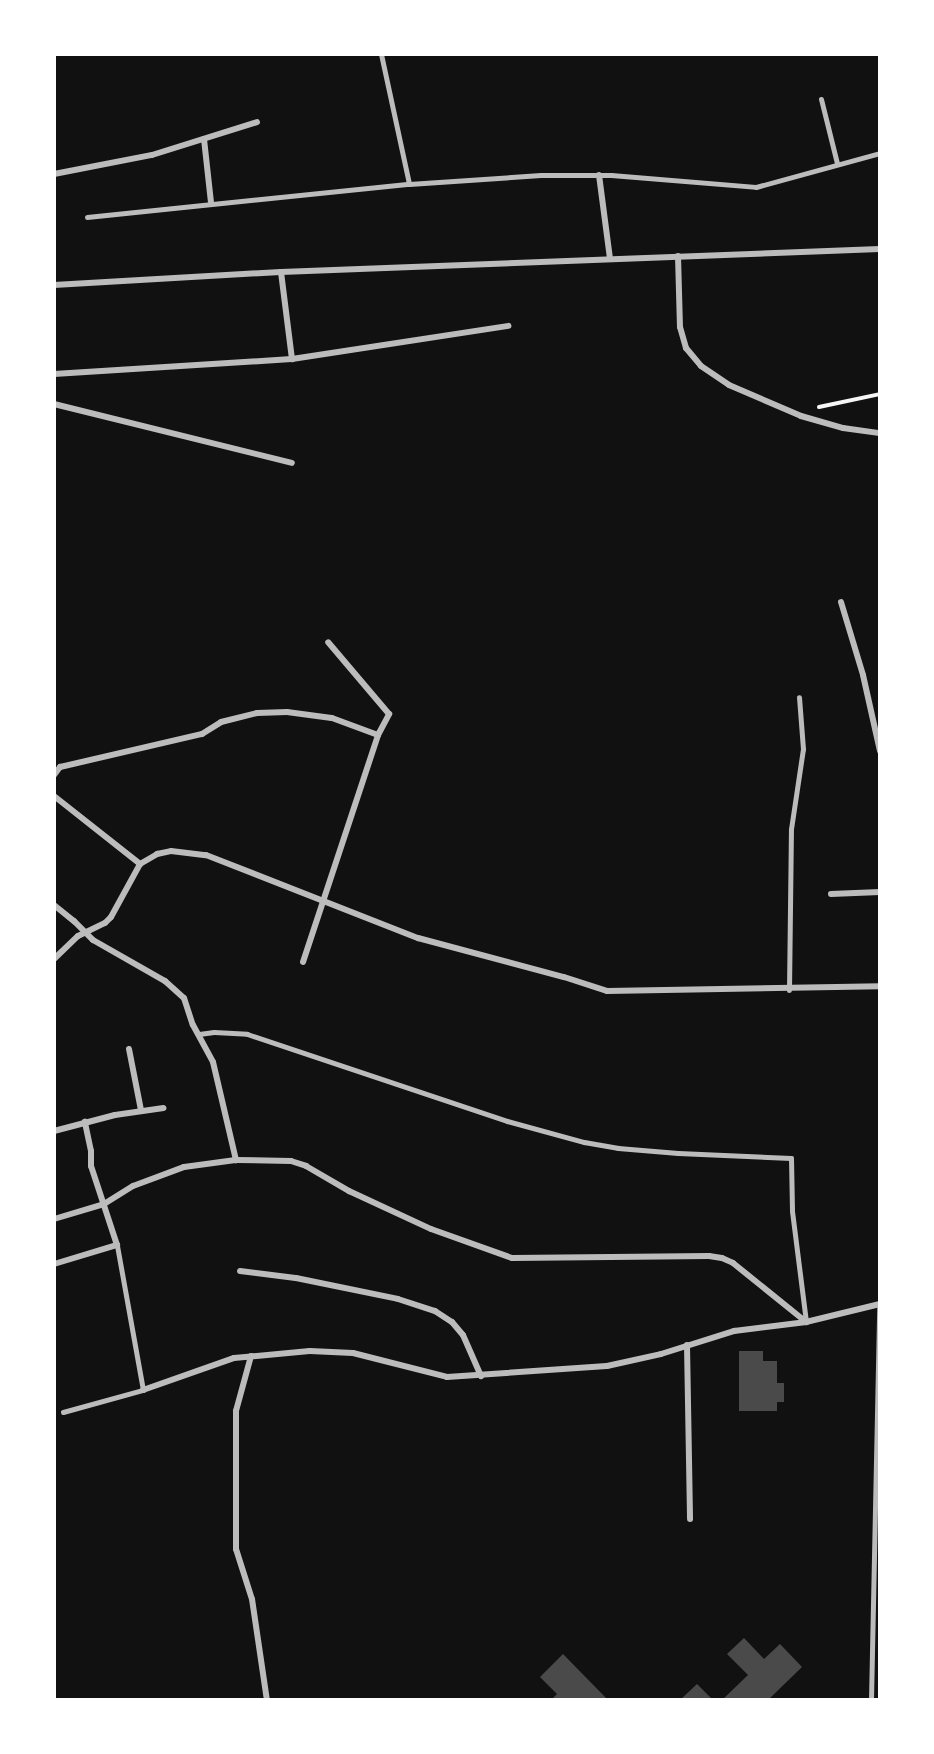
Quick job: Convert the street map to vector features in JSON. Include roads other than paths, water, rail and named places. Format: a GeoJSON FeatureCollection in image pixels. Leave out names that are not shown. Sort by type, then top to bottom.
{"type":"FeatureCollection","features":[{"type":"Feature","properties":{"kind":"street"},"geometry":{"type":"LineString","coordinates":[[381,54],[409,184]]}},
{"type":"Feature","properties":{"kind":"street"},"geometry":{"type":"LineString","coordinates":[[821,99],[837,163]]}},
{"type":"Feature","properties":{"kind":"street"},"geometry":{"type":"LineString","coordinates":[[54,174],[152,155],[257,122]]}},
{"type":"Feature","properties":{"kind":"street"},"geometry":{"type":"LineString","coordinates":[[204,139],[211,202]]}},
{"type":"Feature","properties":{"kind":"street"},"geometry":{"type":"LineString","coordinates":[[87,217],[211,202],[541,175],[599,175],[756,187],[880,153]]}},
{"type":"Feature","properties":{"kind":"street"},"geometry":{"type":"LineString","coordinates":[[599,175],[610,258]]}},
{"type":"Feature","properties":{"kind":"street"},"geometry":{"type":"LineString","coordinates":[[54,285],[281,272],[880,249]]}},
{"type":"Feature","properties":{"kind":"street"},"geometry":{"type":"LineString","coordinates":[[678,256],[680,327],[686,348],[701,366],[729,385],[801,416],[843,428],[880,433]]}},
{"type":"Feature","properties":{"kind":"street"},"geometry":{"type":"LineString","coordinates":[[281,272],[292,359]]}},
{"type":"Feature","properties":{"kind":"street"},"geometry":{"type":"LineString","coordinates":[[54,374],[292,359],[508,326]]}},
{"type":"Feature","properties":{"kind":"street"},"geometry":{"type":"LineString","coordinates":[[54,405],[292,463]]}},
{"type":"Feature","properties":{"kind":"street"},"geometry":{"type":"LineString","coordinates":[[841,602],[863,675],[880,751]]}},
{"type":"Feature","properties":{"kind":"street"},"geometry":{"type":"LineString","coordinates":[[303,962],[378,735],[389,714],[328,642]]}},
{"type":"Feature","properties":{"kind":"street"},"geometry":{"type":"LineString","coordinates":[[789,990],[791,829],[803,748],[799,697]]}},
{"type":"Feature","properties":{"kind":"street"},"geometry":{"type":"LineString","coordinates":[[54,775],[60,767],[202,734],[221,722],[257,713],[287,712],[332,718],[378,735]]}},
{"type":"Feature","properties":{"kind":"street"},"geometry":{"type":"LineString","coordinates":[[54,796],[140,864]]}},
{"type":"Feature","properties":{"kind":"street"},"geometry":{"type":"LineString","coordinates":[[54,959],[69,943],[85,932],[105,923],[111,917],[140,864],[157,854],[171,851],[206,855],[418,938],[564,977],[607,991],[789,990],[880,986]]}},
{"type":"Feature","properties":{"kind":"street"},"geometry":{"type":"LineString","coordinates":[[831,894],[880,892]]}},
{"type":"Feature","properties":{"kind":"street"},"geometry":{"type":"LineString","coordinates":[[54,905],[93,940],[176,988],[184,998],[193,1025],[200,1034],[213,1062],[236,1160]]}},
{"type":"Feature","properties":{"kind":"street"},"geometry":{"type":"LineString","coordinates":[[200,1034],[214,1032],[247,1034],[507,1121],[584,1142],[618,1148],[678,1153],[791,1158],[792,1211],[806,1322]]}},
{"type":"Feature","properties":{"kind":"street"},"geometry":{"type":"LineString","coordinates":[[129,1049],[141,1110]]}},
{"type":"Feature","properties":{"kind":"street"},"geometry":{"type":"LineString","coordinates":[[54,1131],[141,1110],[163,1108]]}},
{"type":"Feature","properties":{"kind":"street"},"geometry":{"type":"LineString","coordinates":[[85,1122],[91,1151],[91,1166],[117,1245],[143,1390]]}},
{"type":"Feature","properties":{"kind":"street"},"geometry":{"type":"LineString","coordinates":[[54,1219],[104,1204],[133,1186],[164,1173],[236,1160],[262,1159],[306,1166],[349,1191],[431,1229],[512,1258],[709,1256],[722,1258],[733,1263],[806,1322]]}},
{"type":"Feature","properties":{"kind":"street"},"geometry":{"type":"LineString","coordinates":[[54,1264],[117,1245]]}},
{"type":"Feature","properties":{"kind":"street"},"geometry":{"type":"LineString","coordinates":[[240,1271],[296,1278],[398,1299],[428,1308],[452,1322],[463,1335],[482,1376]]}},
{"type":"Feature","properties":{"kind":"street"},"geometry":{"type":"LineString","coordinates":[[63,1412],[143,1390],[220,1362],[251,1356],[339,1351],[447,1377],[607,1366],[734,1331],[806,1322],[879,1304],[877,1569],[871,1700]]}},
{"type":"Feature","properties":{"kind":"street"},"geometry":{"type":"LineString","coordinates":[[687,1345],[690,1519]]}},
{"type":"Feature","properties":{"kind":"street"},"geometry":{"type":"LineString","coordinates":[[251,1356],[236,1411],[236,1549],[252,1599],[267,1700]]}},
{"type":"Feature","properties":{"kind":"street"},"geometry":{"type":"LineString","coordinates":[[871,1668],[880,1669]]}}]}
